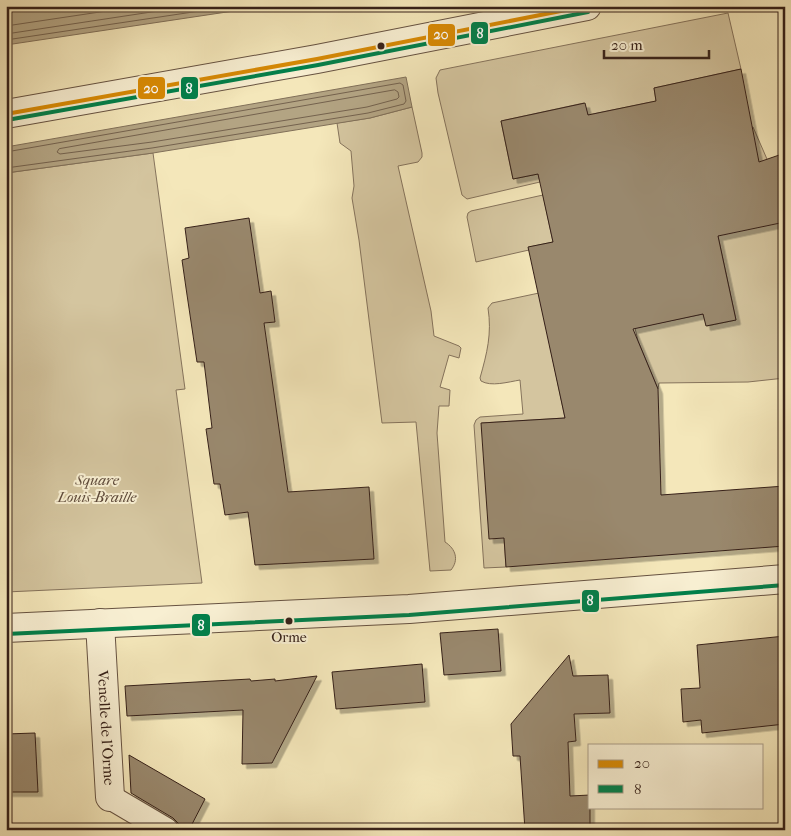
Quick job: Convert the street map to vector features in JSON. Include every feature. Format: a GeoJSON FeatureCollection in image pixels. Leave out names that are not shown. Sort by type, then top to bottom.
{"type":"FeatureCollection","features":[{"type":"Feature","properties":{"kind":"street"},"geometry":{"type":"LineString","coordinates":[[6,114],[318,59],[587,6]]}},
{"type":"Feature","properties":{"kind":"street"},"geometry":{"type":"LineString","coordinates":[[6,628],[409,609],[785,579]]}},
{"type":"Feature","properties":{"kind":"street","name":"Venelle de l'Orme"},"geometry":{"type":"LineString","coordinates":[[100,623],[110,797],[166,830]]}},
{"type":"Feature","properties":{"kind":"green space"},"geometry":{"type":"Polygon","coordinates":[[[728,13],[741,69],[654,88],[656,101],[588,115],[584,103],[501,121],[513,179],[538,174],[540,182],[467,199],[462,195],[438,93],[436,78],[440,70],[728,13]]]}},
{"type":"Feature","properties":{"kind":"green space"},"geometry":{"type":"Polygon","coordinates":[[[412,107],[422,157],[418,162],[398,166],[431,311],[434,336],[461,348],[459,358],[449,355],[440,387],[450,390],[449,406],[439,406],[437,433],[445,542],[454,551],[456,559],[451,570],[430,571],[416,422],[382,423],[352,198],[354,186],[351,151],[340,143],[337,123],[370,118],[412,107]]]}},
{"type":"Feature","properties":{"kind":"green space"},"geometry":{"type":"Polygon","coordinates":[[[753,127],[785,208],[785,378],[748,382],[659,383],[658,389],[638,341],[635,328],[703,314],[707,326],[736,320],[718,236],[728,132],[753,127]]]}},
{"type":"Feature","properties":{"kind":"green space","name":"Square Louis-Braille"},"geometry":{"type":"Polygon","coordinates":[[[153,153],[185,389],[176,390],[202,583],[6,592],[6,173],[153,153]]]}},
{"type":"Feature","properties":{"kind":"green space"},"geometry":{"type":"Polygon","coordinates":[[[543,195],[553,242],[529,247],[529,250],[476,262],[467,217],[468,213],[543,195]]]}},
{"type":"Feature","properties":{"kind":"green space"},"geometry":{"type":"Polygon","coordinates":[[[539,293],[565,418],[482,423],[504,538],[506,567],[484,568],[474,425],[480,417],[523,414],[520,380],[490,384],[481,381],[480,378],[488,343],[488,308],[492,303],[539,293]]]}},
{"type":"Feature","properties":{"kind":"water"},"geometry":{"type":"Polygon","coordinates":[[[6,6],[267,6],[6,45],[6,6]]]}},
{"type":"Feature","properties":{"kind":"water"},"geometry":{"type":"Polygon","coordinates":[[[406,77],[412,107],[370,118],[153,153],[6,173],[6,147],[406,77]]]}},
{"type":"Feature","properties":{"kind":"building"},"geometry":{"type":"Polygon","coordinates":[[[741,69],[759,162],[785,153],[785,222],[718,236],[736,320],[706,326],[703,314],[633,329],[658,389],[661,495],[785,486],[785,546],[506,567],[504,538],[489,539],[481,423],[565,418],[528,247],[553,242],[538,174],[513,179],[501,121],[585,103],[588,115],[656,101],[654,88],[741,69]]]}},
{"type":"Feature","properties":{"kind":"building"},"geometry":{"type":"Polygon","coordinates":[[[249,218],[260,293],[271,291],[275,322],[264,323],[288,492],[369,487],[374,559],[255,565],[248,512],[225,515],[220,484],[214,484],[206,429],[212,428],[204,362],[197,362],[182,260],[189,258],[185,228],[249,218]]]}},
{"type":"Feature","properties":{"kind":"building"},"geometry":{"type":"Polygon","coordinates":[[[498,629],[501,671],[444,675],[440,633],[498,629]]]}},
{"type":"Feature","properties":{"kind":"building"},"geometry":{"type":"Polygon","coordinates":[[[785,636],[785,724],[702,733],[701,720],[683,722],[681,689],[700,688],[697,645],[785,636]]]}},
{"type":"Feature","properties":{"kind":"building"},"geometry":{"type":"Polygon","coordinates":[[[569,655],[573,676],[608,675],[610,713],[574,714],[576,741],[568,742],[570,796],[588,795],[590,830],[525,830],[520,756],[513,756],[511,724],[569,655]]]}},
{"type":"Feature","properties":{"kind":"building"},"geometry":{"type":"Polygon","coordinates":[[[422,664],[425,702],[336,709],[332,672],[422,664]]]}},
{"type":"Feature","properties":{"kind":"building"},"geometry":{"type":"Polygon","coordinates":[[[317,676],[272,763],[242,764],[243,710],[127,716],[125,686],[250,679],[251,681],[275,679],[275,681],[317,676]]]}},
{"type":"Feature","properties":{"kind":"building"},"geometry":{"type":"Polygon","coordinates":[[[35,733],[38,792],[6,792],[6,734],[35,733]]]}},
{"type":"Feature","properties":{"kind":"building"},"geometry":{"type":"Polygon","coordinates":[[[129,755],[205,799],[189,830],[182,830],[173,818],[131,793],[129,755]]]}},
{"type":"Feature","properties":{"kind":"transit line","name":"20"},"geometry":{"type":"LineString","coordinates":[[6,114],[317,59],[586,6]]}},
{"type":"Feature","properties":{"kind":"transit line","name":"8"},"geometry":{"type":"LineString","coordinates":[[7,120],[318,65],[588,12]]}},
{"type":"Feature","properties":{"kind":"transit line","name":"8"},"geometry":{"type":"LineString","coordinates":[[6,634],[409,615],[785,585]]}},
{"type":"Feature","properties":{"kind":"place","name":"Orme"},"geometry":{"type":"Point","coordinates":[289,621]}}]}
